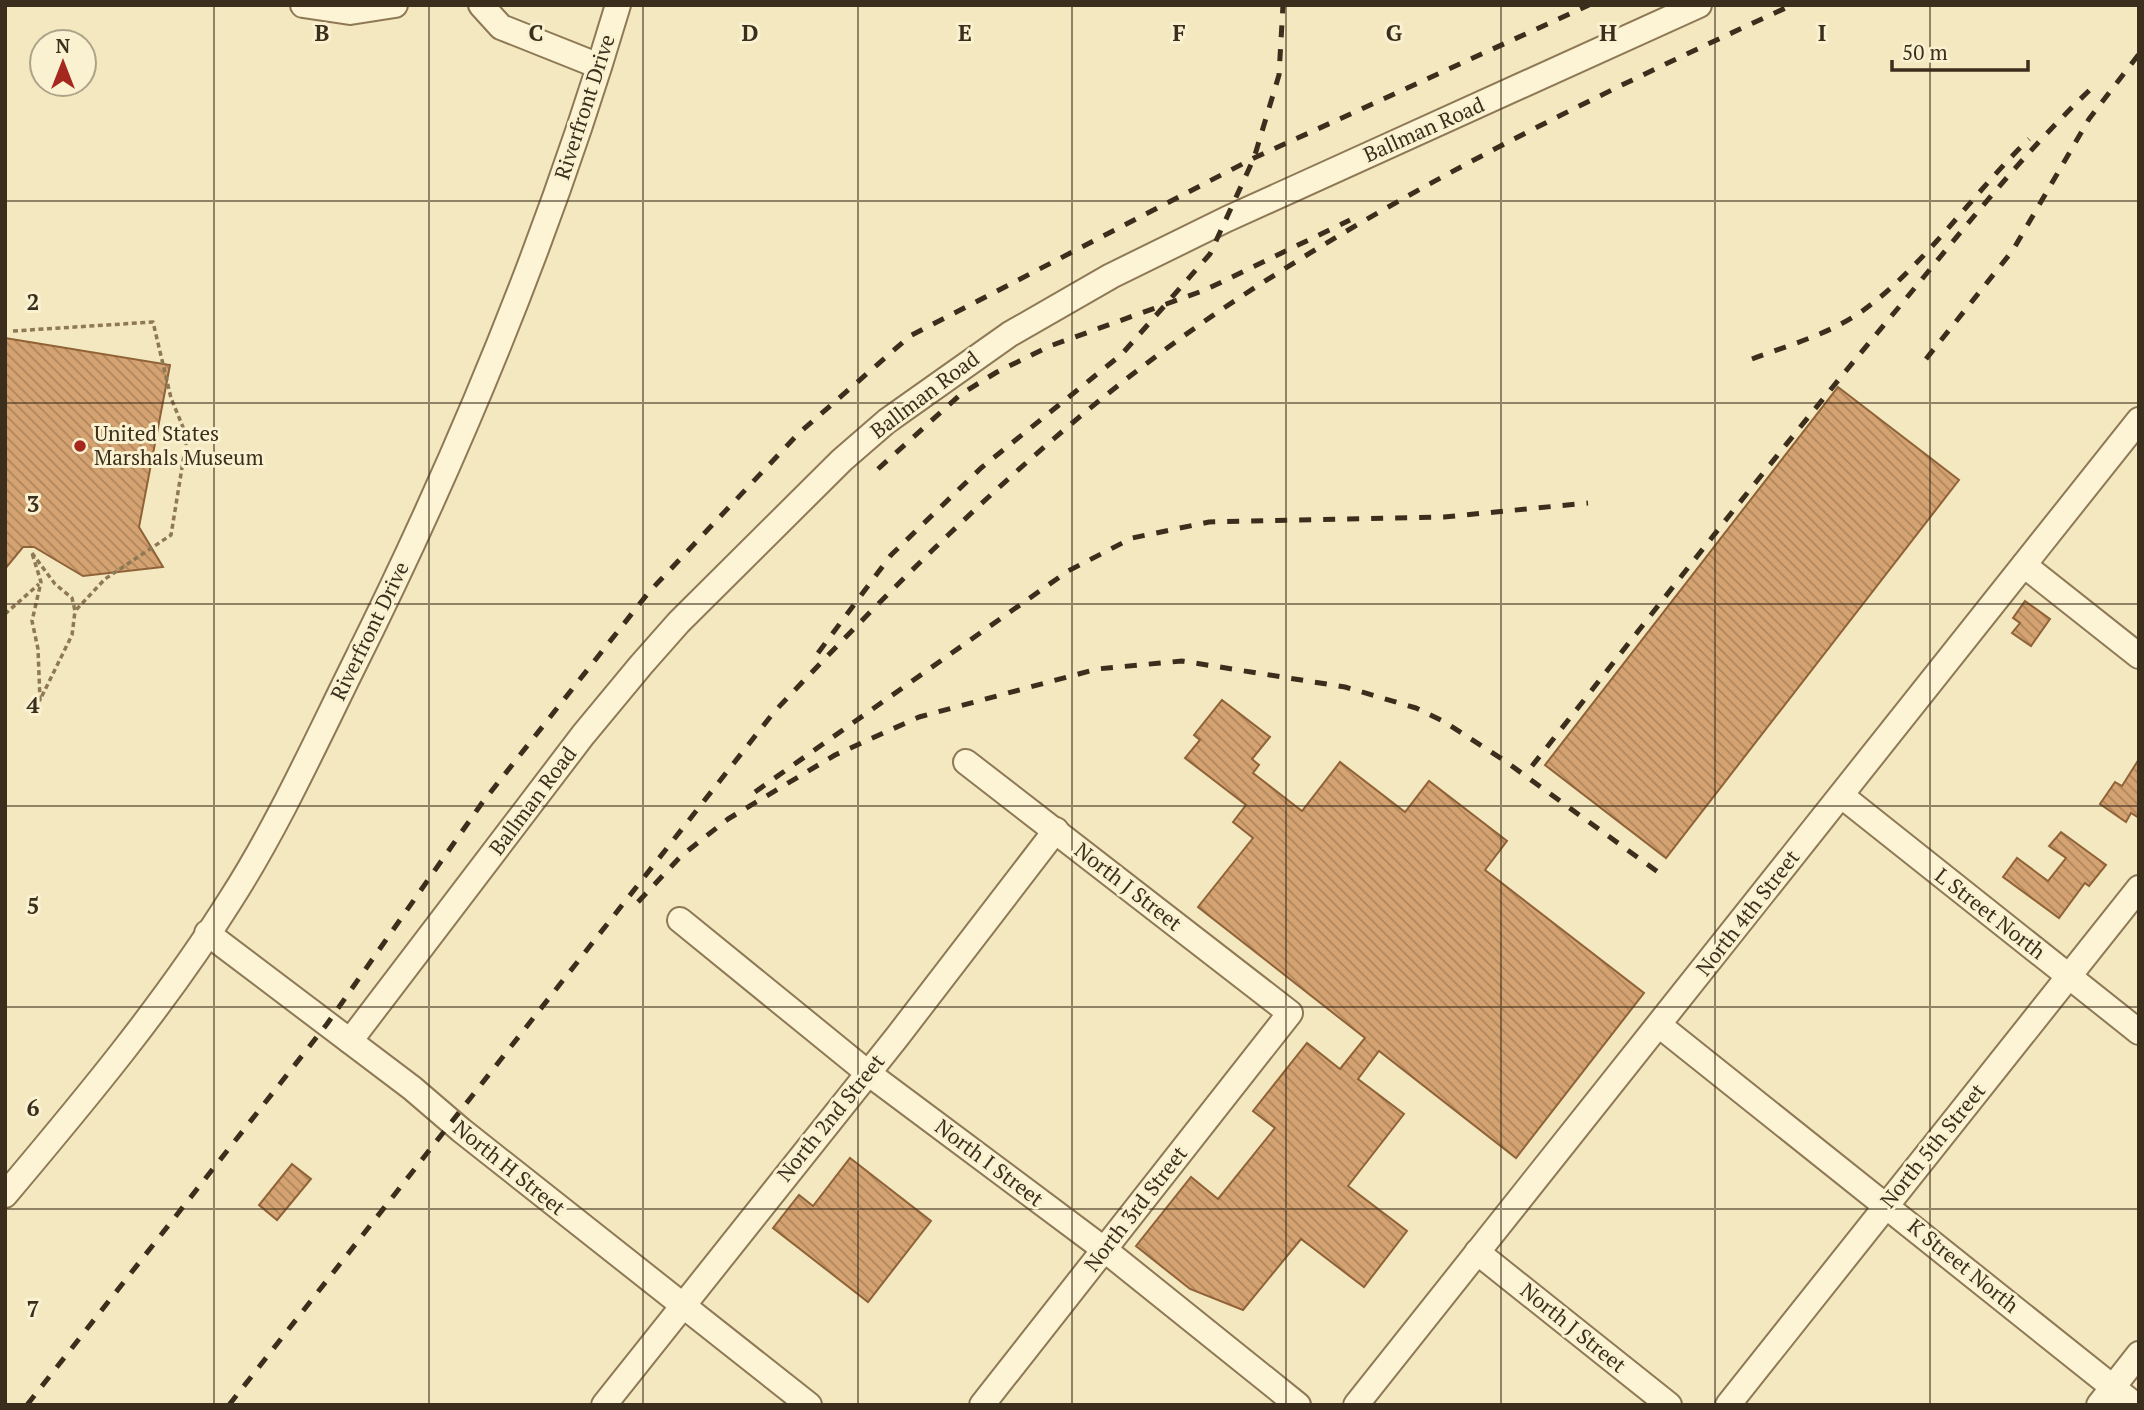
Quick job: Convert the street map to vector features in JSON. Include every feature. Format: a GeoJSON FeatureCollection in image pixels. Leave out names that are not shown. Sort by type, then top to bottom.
{"type":"FeatureCollection","features":[{"type":"Feature","properties":{"kind":"street"},"geometry":{"type":"LineString","coordinates":[[303,5],[350,12],[395,5]]}},
{"type":"Feature","properties":{"kind":"street"},"geometry":{"type":"LineString","coordinates":[[481,5],[500,27],[598,66]]}},
{"type":"Feature","properties":{"kind":"street","name":"Riverfront Drive"},"geometry":{"type":"LineString","coordinates":[[5,1195],[162,999],[232,897],[316,742],[446,472],[540,242],[618,5]]}},
{"type":"Feature","properties":{"kind":"street","name":"Ballman Road"},"geometry":{"type":"LineString","coordinates":[[350,1041],[583,735],[679,622],[832,470],[887,421],[1010,334],[1111,276],[1227,219],[1699,5]]}},
{"type":"Feature","properties":{"kind":"street","name":"North 4th Street"},"geometry":{"type":"LineString","coordinates":[[1356,1405],[2139,420]]}},
{"type":"Feature","properties":{"kind":"street"},"geometry":{"type":"LineString","coordinates":[[2024,565],[2139,656]]}},
{"type":"Feature","properties":{"kind":"street","name":"North J Street"},"geometry":{"type":"LineString","coordinates":[[966,762],[1290,1013]]}},
{"type":"Feature","properties":{"kind":"street","name":"L Street North"},"geometry":{"type":"LineString","coordinates":[[1842,796],[2139,1032]]}},
{"type":"Feature","properties":{"kind":"street","name":"North 2nd Street"},"geometry":{"type":"LineString","coordinates":[[604,1405],[1056,831]]}},
{"type":"Feature","properties":{"kind":"street","name":"North 5th Street"},"geometry":{"type":"LineString","coordinates":[[1727,1405],[2139,888]]}},
{"type":"Feature","properties":{"kind":"street","name":"North I Street"},"geometry":{"type":"LineString","coordinates":[[680,920],[868,1073],[1105,1250],[1298,1405]]}},
{"type":"Feature","properties":{"kind":"street","name":"North H Street"},"geometry":{"type":"LineString","coordinates":[[207,933],[350,1041],[809,1405]]}},
{"type":"Feature","properties":{"kind":"street","name":"North 3rd Street"},"geometry":{"type":"LineString","coordinates":[[982,1405],[1290,1013]]}},
{"type":"Feature","properties":{"kind":"street","name":"K Street North"},"geometry":{"type":"LineString","coordinates":[[1660,1025],[1887,1204],[2106,1396],[2135,1405]]}},
{"type":"Feature","properties":{"kind":"street","name":"North J Street"},"geometry":{"type":"LineString","coordinates":[[1477,1252],[1669,1405]]}},
{"type":"Feature","properties":{"kind":"street"},"geometry":{"type":"LineString","coordinates":[[2106,1396],[2139,1354]]}},
{"type":"Feature","properties":{"kind":"path"},"geometry":{"type":"LineString","coordinates":[[13,331],[153,322],[171,398],[187,438],[171,535],[105,579],[75,611]]}},
{"type":"Feature","properties":{"kind":"path"},"geometry":{"type":"LineString","coordinates":[[32,553],[55,584],[72,598],[75,611],[72,635],[40,701],[37,649],[32,621],[41,582],[32,553]]}},
{"type":"Feature","properties":{"kind":"path"},"geometry":{"type":"LineString","coordinates":[[5,614],[41,582]]}},
{"type":"Feature","properties":{"kind":"building","name":"United States Marshals Museum"},"geometry":{"type":"Polygon","coordinates":[[[5,338],[170,365],[139,527],[163,567],[83,576],[34,547],[23,547],[5,569],[5,338]]]}},
{"type":"Feature","properties":{"kind":"building"},"geometry":{"type":"Polygon","coordinates":[[[1838,387],[1959,480],[1666,858],[1545,765],[1838,387]]]}},
{"type":"Feature","properties":{"kind":"building"},"geometry":{"type":"Polygon","coordinates":[[[2025,601],[2050,619],[2031,646],[2012,633],[2020,623],[2013,618],[2025,601]]]}},
{"type":"Feature","properties":{"kind":"building"},"geometry":{"type":"Polygon","coordinates":[[[1222,700],[1270,737],[1252,759],[1259,765],[1253,773],[1302,811],[1340,762],[1405,812],[1429,781],[1507,841],[1485,870],[1644,993],[1516,1158],[1379,1051],[1358,1079],[1404,1114],[1348,1186],[1407,1231],[1364,1287],[1301,1239],[1243,1310],[1190,1289],[1136,1246],[1191,1177],[1218,1199],[1275,1128],[1253,1111],[1307,1043],[1340,1069],[1365,1038],[1198,907],[1253,838],[1233,822],[1246,805],[1185,758],[1200,740],[1194,735],[1222,700]]]}},
{"type":"Feature","properties":{"kind":"building"},"geometry":{"type":"Polygon","coordinates":[[[2139,759],[2139,818],[2131,813],[2126,822],[2100,804],[2115,782],[2122,786],[2139,759]]]}},
{"type":"Feature","properties":{"kind":"building"},"geometry":{"type":"Polygon","coordinates":[[[2061,832],[2106,865],[2089,886],[2085,883],[2059,918],[2003,877],[2017,858],[2048,881],[2066,858],[2049,846],[2061,832]]]}},
{"type":"Feature","properties":{"kind":"building"},"geometry":{"type":"Polygon","coordinates":[[[850,1158],[931,1221],[868,1302],[773,1228],[799,1195],[813,1206],[850,1158]]]}},
{"type":"Feature","properties":{"kind":"building"},"geometry":{"type":"Polygon","coordinates":[[[292,1164],[311,1179],[277,1220],[259,1205],[292,1164]]]}},
{"type":"Feature","properties":{"kind":"railway"},"geometry":{"type":"LineString","coordinates":[[818,653],[891,555],[981,468],[1122,354],[1210,254],[1254,158],[1279,75],[1283,5]]}},
{"type":"Feature","properties":{"kind":"railway"},"geometry":{"type":"LineString","coordinates":[[27,1405],[327,1024],[482,803],[649,592],[798,434],[910,336],[1254,158],[1589,5]]}},
{"type":"Feature","properties":{"kind":"railway"},"geometry":{"type":"LineString","coordinates":[[229,1405],[774,712],[883,599],[996,490],[1115,388],[1178,340],[1308,254],[1511,140],[1792,5]]}},
{"type":"Feature","properties":{"kind":"railway"},"geometry":{"type":"LineString","coordinates":[[1926,359],[2013,250],[2089,119],[2139,54]]}},
{"type":"Feature","properties":{"kind":"railway"},"geometry":{"type":"LineString","coordinates":[[1532,766],[1714,535],[1970,221],[2018,165],[2095,85]]}},
{"type":"Feature","properties":{"kind":"railway"},"geometry":{"type":"LineString","coordinates":[[1752,359],[1825,332],[1865,309],[1908,272],[2029,139]]}},
{"type":"Feature","properties":{"kind":"railway"},"geometry":{"type":"LineString","coordinates":[[878,469],[961,394],[997,372],[1050,346],[1205,290],[1350,220]]}},
{"type":"Feature","properties":{"kind":"railway"},"geometry":{"type":"LineString","coordinates":[[755,792],[1068,571],[1132,538],[1209,522],[1444,517],[1588,503]]}},
{"type":"Feature","properties":{"kind":"railway"},"geometry":{"type":"LineString","coordinates":[[638,902],[681,856],[728,819],[835,755],[919,717],[1097,669],[1182,661],[1345,687],[1416,708],[1443,721],[1505,761],[1662,875]]}},
{"type":"Feature","properties":{"kind":"place","name":"United States Marshals Museum"},"geometry":{"type":"Point","coordinates":[80,446]}}]}
